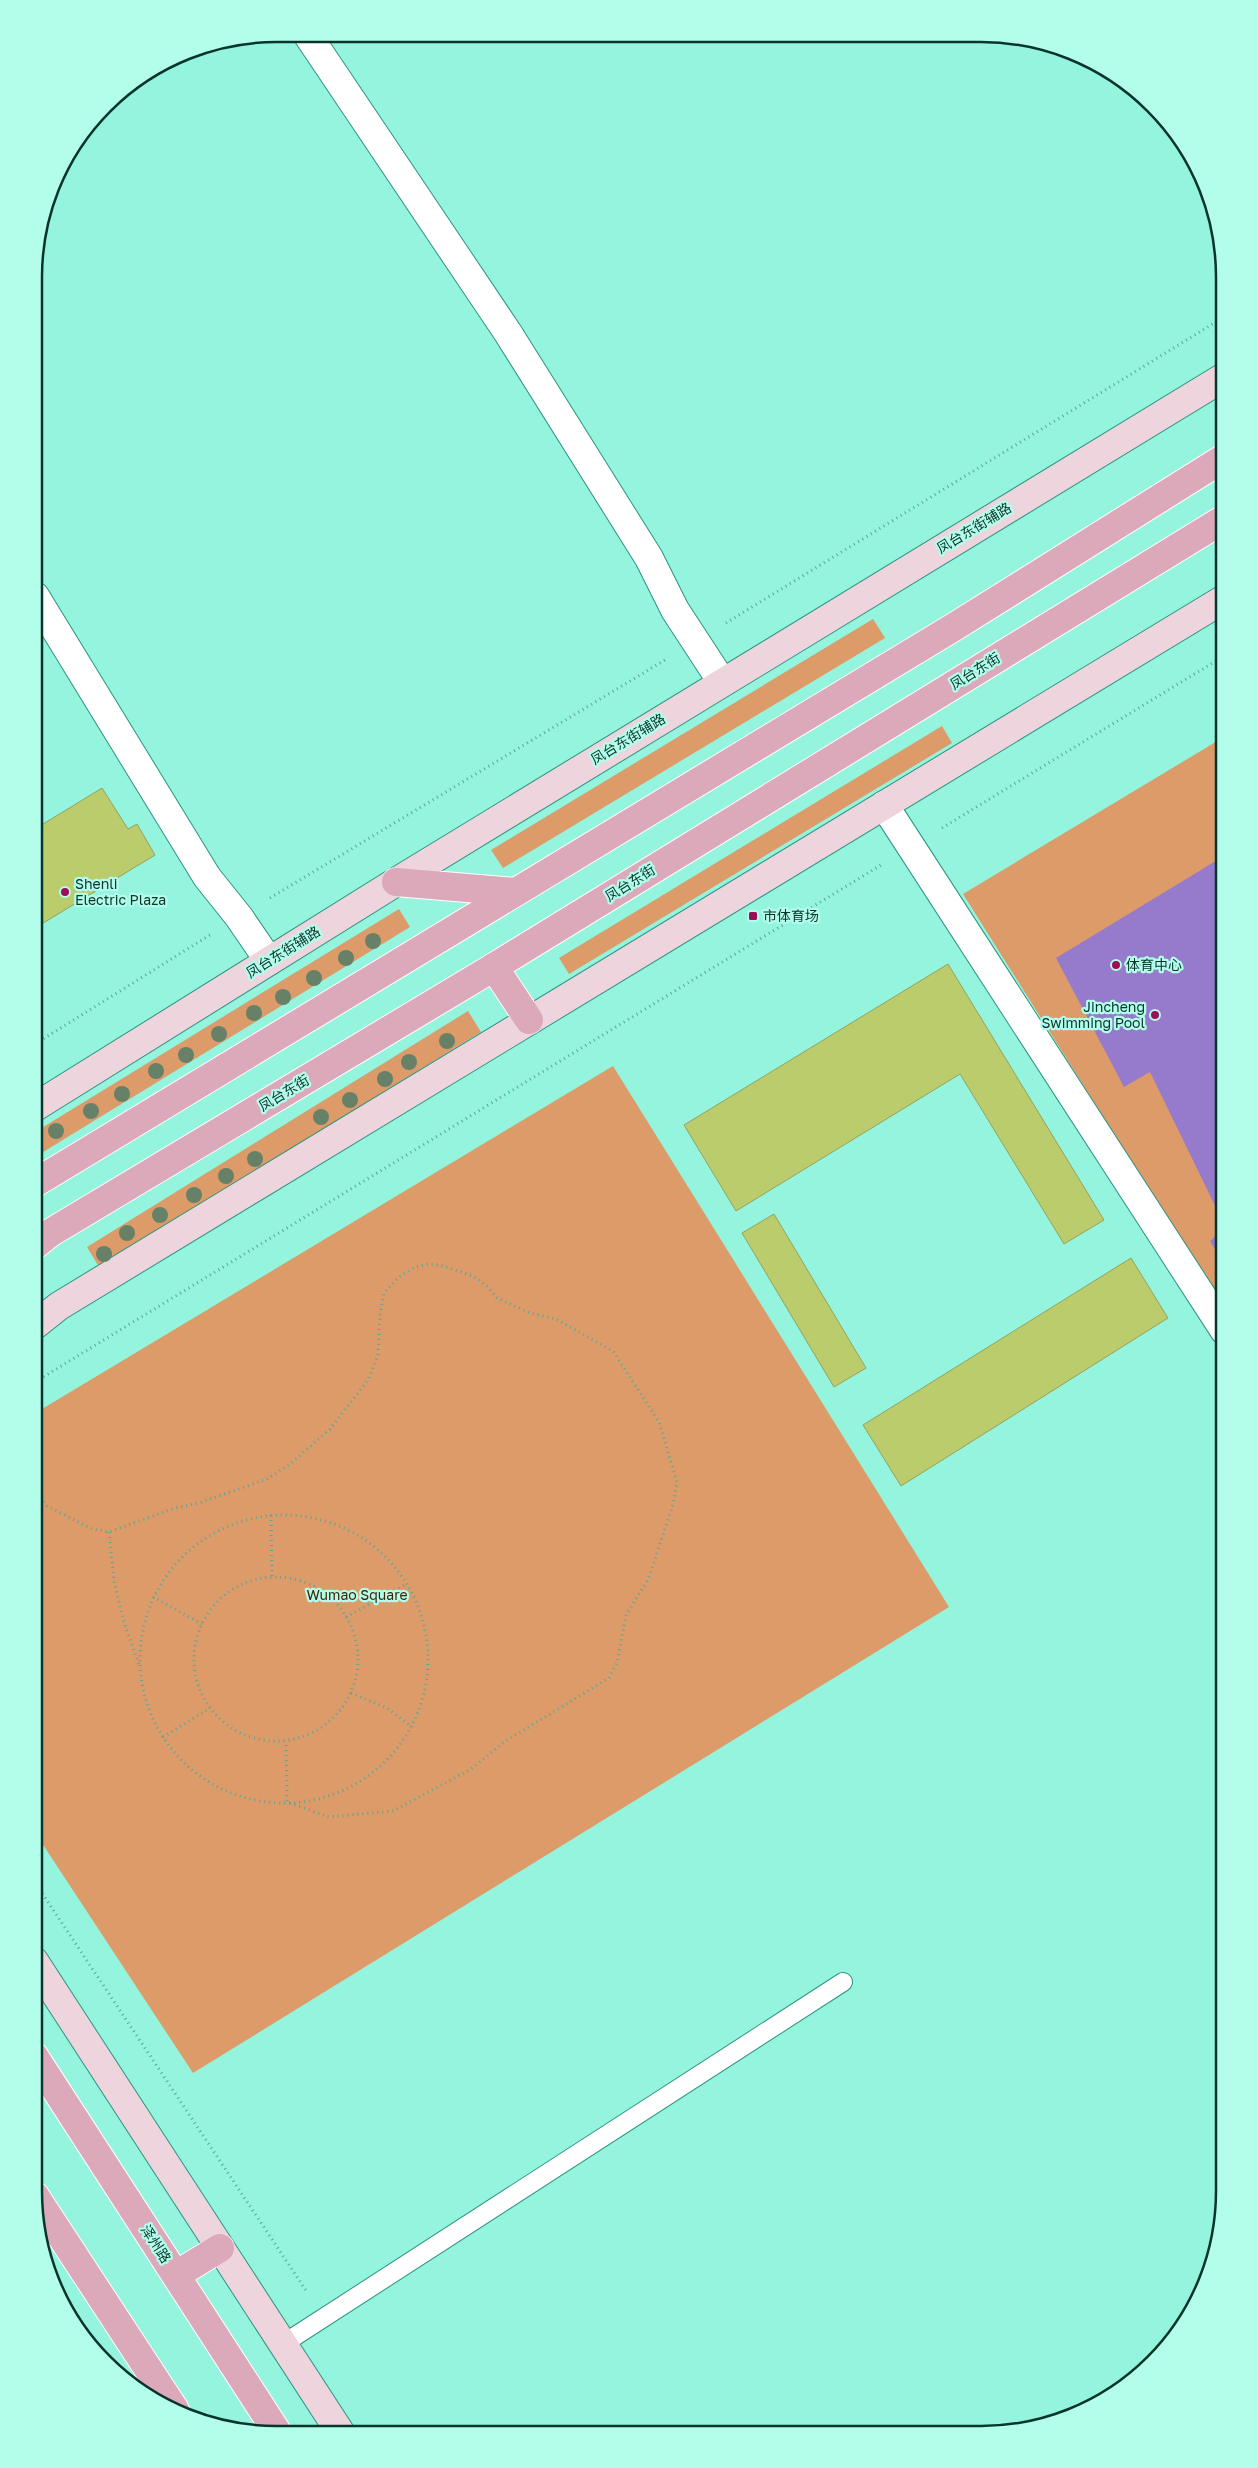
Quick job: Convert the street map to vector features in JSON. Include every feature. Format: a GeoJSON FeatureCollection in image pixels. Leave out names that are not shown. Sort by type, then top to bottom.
{"type":"FeatureCollection","features":[{"type":"Feature","properties":{"kind":"main road","name":"凤台东街辅路"},"geometry":{"type":"LineString","coordinates":[[42,1103],[396,882],[1216,382]]}},
{"type":"Feature","properties":{"kind":"main road"},"geometry":{"type":"LineString","coordinates":[[42,1179],[954,627],[1216,463]]}},
{"type":"Feature","properties":{"kind":"main road","name":"凤台东街"},"geometry":{"type":"LineString","coordinates":[[42,1240],[50,1233],[494,967],[1216,524]]}},
{"type":"Feature","properties":{"kind":"main road"},"geometry":{"type":"LineString","coordinates":[[42,1319],[59,1306],[528,1020],[1216,604]]}},
{"type":"Feature","properties":{"kind":"main road"},"geometry":{"type":"LineString","coordinates":[[396,882],[515,892]]}},
{"type":"Feature","properties":{"kind":"main road"},"geometry":{"type":"LineString","coordinates":[[494,967],[528,1020]]}},
{"type":"Feature","properties":{"kind":"main road"},"geometry":{"type":"LineString","coordinates":[[42,1973],[336,2426]]}},
{"type":"Feature","properties":{"kind":"main road","name":"泽州路"},"geometry":{"type":"LineString","coordinates":[[42,2068],[273,2426]]}},
{"type":"Feature","properties":{"kind":"main road"},"geometry":{"type":"LineString","coordinates":[[43,2209],[167,2398]]}},
{"type":"Feature","properties":{"kind":"main road"},"geometry":{"type":"LineString","coordinates":[[176,2275],[220,2248]]}},
{"type":"Feature","properties":{"kind":"street"},"geometry":{"type":"LineString","coordinates":[[312,42],[508,333],[649,558],[675,610],[722,682]]}},
{"type":"Feature","properties":{"kind":"street"},"geometry":{"type":"LineString","coordinates":[[42,608],[206,878],[239,917],[268,961]]}},
{"type":"Feature","properties":{"kind":"street"},"geometry":{"type":"LineString","coordinates":[[884,805],[1216,1318]]}},
{"type":"Feature","properties":{"kind":"lane"},"geometry":{"type":"LineString","coordinates":[[283,2344],[843,1982]]}},
{"type":"Feature","properties":{"kind":"path"},"geometry":{"type":"LineString","coordinates":[[42,1040],[239,917],[696,641],[1216,322]]}},
{"type":"Feature","properties":{"kind":"path"},"geometry":{"type":"LineString","coordinates":[[42,1378],[1216,661]]}},
{"type":"Feature","properties":{"kind":"path"},"geometry":{"type":"LineString","coordinates":[[42,1500],[47,1506],[92,1530],[109,1532],[175,1508],[208,1500],[267,1479],[290,1464],[330,1429],[368,1380],[378,1355],[380,1314],[384,1293],[399,1277],[416,1266],[429,1264],[443,1266],[473,1276],[497,1298],[530,1313],[556,1319],[613,1351],[659,1422],[677,1482],[673,1504],[649,1578],[626,1615],[617,1664],[609,1678],[504,1742],[471,1770],[393,1811],[329,1817],[287,1802]]}},
{"type":"Feature","properties":{"kind":"path"},"geometry":{"type":"LineString","coordinates":[[109,1532],[114,1582],[123,1619],[140,1668],[147,1704],[163,1737],[181,1760],[204,1779],[229,1792],[258,1801],[287,1802],[318,1798],[346,1788],[372,1772],[394,1752],[411,1726],[422,1699],[428,1670],[427,1640],[420,1610],[408,1583],[388,1558],[363,1537],[334,1524],[311,1518],[271,1515],[235,1523],[201,1540],[174,1566],[153,1597],[142,1632],[140,1668]]}},
{"type":"Feature","properties":{"kind":"path"},"geometry":{"type":"LineString","coordinates":[[271,1515],[272,1577]]}},
{"type":"Feature","properties":{"kind":"path"},"geometry":{"type":"LineString","coordinates":[[272,1577],[305,1582],[325,1592],[341,1608],[346,1617],[358,1649],[358,1672],[351,1693],[339,1712],[324,1726],[306,1736],[286,1740],[265,1741],[246,1735],[228,1726],[210,1708],[201,1694],[195,1675],[194,1655],[197,1634],[206,1616],[220,1599],[239,1586],[260,1578],[272,1577]]}},
{"type":"Feature","properties":{"kind":"path"},"geometry":{"type":"LineString","coordinates":[[346,1617],[408,1583]]}},
{"type":"Feature","properties":{"kind":"path"},"geometry":{"type":"LineString","coordinates":[[153,1597],[202,1624]]}},
{"type":"Feature","properties":{"kind":"path"},"geometry":{"type":"LineString","coordinates":[[351,1693],[387,1708],[411,1726]]}},
{"type":"Feature","properties":{"kind":"path"},"geometry":{"type":"LineString","coordinates":[[163,1737],[210,1708]]}},
{"type":"Feature","properties":{"kind":"path"},"geometry":{"type":"LineString","coordinates":[[286,1740],[287,1802]]}},
{"type":"Feature","properties":{"kind":"path"},"geometry":{"type":"LineString","coordinates":[[42,1893],[324,2318]]}},
{"type":"Feature","properties":{"kind":"green space"},"geometry":{"type":"Polygon","coordinates":[[[873,619],[885,638],[503,868],[491,850],[873,619]]]}},
{"type":"Feature","properties":{"kind":"green space"},"geometry":{"type":"Polygon","coordinates":[[[942,726],[952,743],[569,974],[559,958],[942,726]]]}},
{"type":"Feature","properties":{"kind":"green space","name":"体育中心"},"geometry":{"type":"Polygon","coordinates":[[[1216,742],[1216,1296],[963,894],[1216,742]]]}},
{"type":"Feature","properties":{"kind":"green space"},"geometry":{"type":"Polygon","coordinates":[[[399,909],[410,927],[42,1153],[42,1128],[399,909]]]}},
{"type":"Feature","properties":{"kind":"green space"},"geometry":{"type":"Polygon","coordinates":[[[468,1011],[481,1032],[99,1267],[87,1247],[468,1011]]]}},
{"type":"Feature","properties":{"kind":"green space","name":"Wumao Square"},"geometry":{"type":"Polygon","coordinates":[[[613,1066],[949,1607],[193,2073],[42,1843],[42,1409],[613,1066]]]}},
{"type":"Feature","properties":{"kind":"shaded area","name":"Jincheng Swimming Pool"},"geometry":{"type":"Polygon","coordinates":[[[1216,861],[1216,1208],[1150,1072],[1124,1087],[1056,958],[1216,861]]]}},
{"type":"Feature","properties":{"kind":"shaded area"},"geometry":{"type":"Polygon","coordinates":[[[1216,1236],[1216,1251],[1210,1241],[1216,1236]]]}},
{"type":"Feature","properties":{"kind":"building","name":"Shenli Electric Plaza"},"geometry":{"type":"Polygon","coordinates":[[[102,788],[128,829],[137,824],[155,855],[42,924],[42,825],[102,788]]]}},
{"type":"Feature","properties":{"kind":"building"},"geometry":{"type":"Polygon","coordinates":[[[948,964],[1104,1220],[1064,1244],[960,1074],[736,1211],[684,1125],[948,964]]]}},
{"type":"Feature","properties":{"kind":"building"},"geometry":{"type":"Polygon","coordinates":[[[774,1214],[866,1368],[834,1387],[742,1233],[774,1214]]]}},
{"type":"Feature","properties":{"kind":"building"},"geometry":{"type":"Polygon","coordinates":[[[1131,1258],[1168,1318],[901,1486],[863,1425],[1131,1258]]]}},
{"type":"Feature","properties":{"kind":"place","name":"Shenli Electric Plaza"},"geometry":{"type":"Point","coordinates":[65,892]}},
{"type":"Feature","properties":{"kind":"place","name":"市体育场"},"geometry":{"type":"Point","coordinates":[753,916]}},
{"type":"Feature","properties":{"kind":"place","name":"体育中心"},"geometry":{"type":"Point","coordinates":[1116,965]}},
{"type":"Feature","properties":{"kind":"place","name":"Jincheng Swimming Pool"},"geometry":{"type":"Point","coordinates":[1155,1015]}}]}
